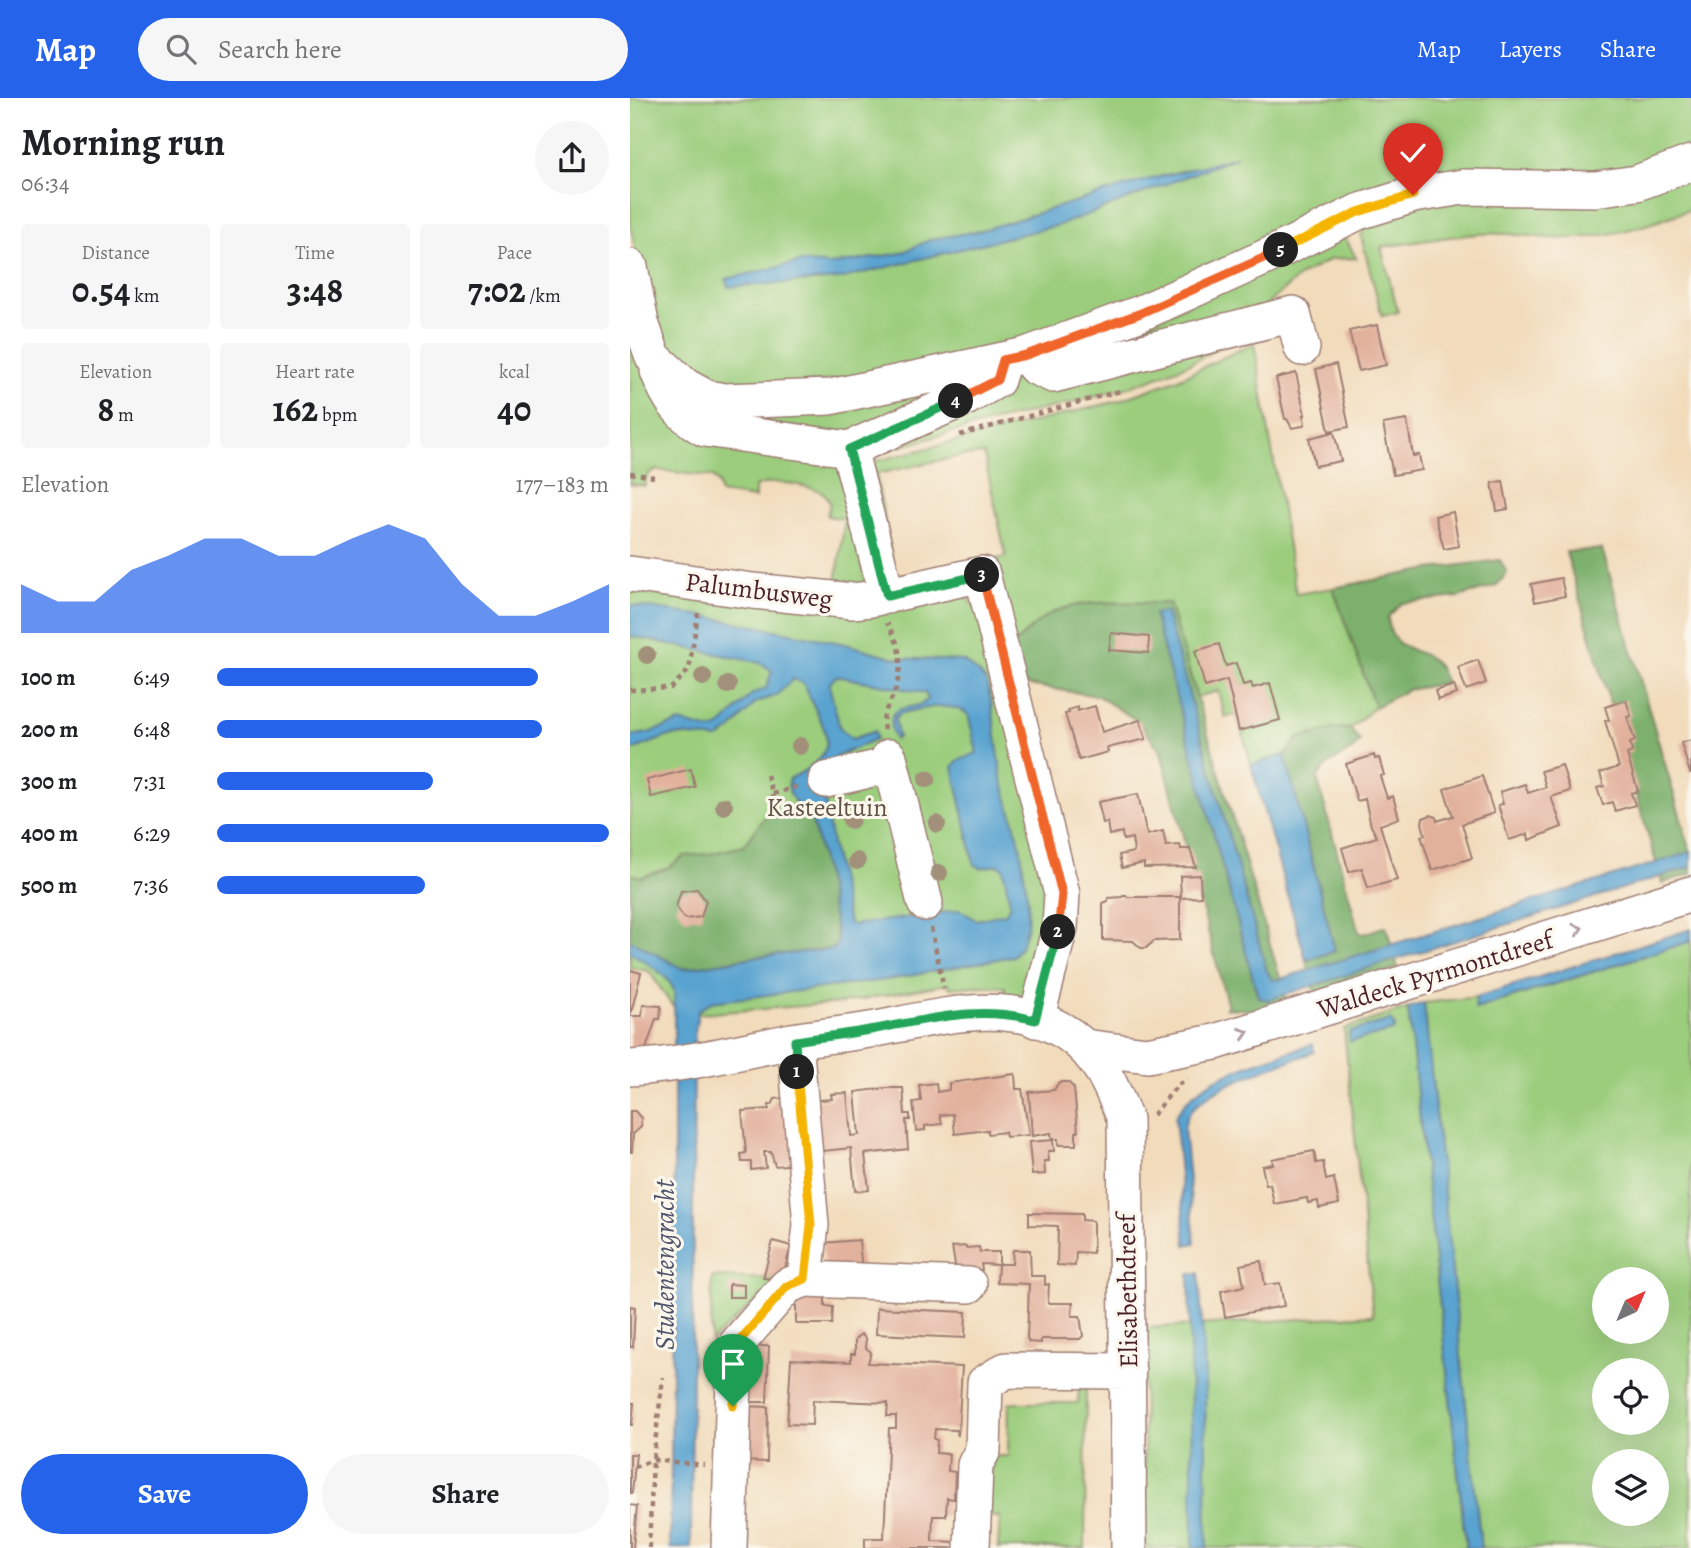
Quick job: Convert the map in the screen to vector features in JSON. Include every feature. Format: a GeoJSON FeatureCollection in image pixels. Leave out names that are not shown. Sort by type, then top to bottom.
{"type":"FeatureCollection","features":[{"type":"Feature","properties":{"kind":"street"},"geometry":{"type":"LineString","coordinates":[[653,357],[685,386],[705,397],[724,401],[756,401],[830,397],[1014,357],[1141,313],[1358,212],[1413,195],[1464,187],[1595,189],[1637,183],[1691,163]]}},
{"type":"Feature","properties":{"kind":"street"},"geometry":{"type":"LineString","coordinates":[[630,267],[641,323],[664,387],[676,407],[705,429],[849,449],[967,397],[997,380],[1014,357]]}},
{"type":"Feature","properties":{"kind":"street"},"geometry":{"type":"LineString","coordinates":[[1014,357],[1052,375],[1293,314],[1302,348]]}},
{"type":"Feature","properties":{"kind":"street"},"geometry":{"type":"LineString","coordinates":[[849,449],[887,596]]}},
{"type":"Feature","properties":{"kind":"street","name":"Palumbusweg"},"geometry":{"type":"LineString","coordinates":[[630,574],[841,600],[887,596],[982,574],[1062,894],[1060,927],[1035,1020]]}},
{"type":"Feature","properties":{"kind":"street"},"geometry":{"type":"LineString","coordinates":[[826,780],[890,761],[925,903]]}},
{"type":"Feature","properties":{"kind":"street","name":"Waldeck Pyrmontdreef"},"geometry":{"type":"LineString","coordinates":[[1084,1046],[1147,1055],[1215,1042],[1691,894]]}},
{"type":"Feature","properties":{"kind":"street"},"geometry":{"type":"LineString","coordinates":[[640,1068],[948,1014],[1014,1014],[1055,1027],[1084,1046]]}},
{"type":"Feature","properties":{"kind":"street"},"geometry":{"type":"LineString","coordinates":[[795,1041],[811,1225],[805,1279]]}},
{"type":"Feature","properties":{"kind":"street","name":"Elisabethdreef"},"geometry":{"type":"LineString","coordinates":[[1084,1046],[1099,1063],[1125,1119],[1129,1548]]}},
{"type":"Feature","properties":{"kind":"street","name":"Waldeck Pyrmontdreef"},"geometry":{"type":"LineString","coordinates":[[1125,1119],[1138,1087],[1153,1067],[1178,1050]]}},
{"type":"Feature","properties":{"kind":"street"},"geometry":{"type":"LineString","coordinates":[[729,1548],[735,1346],[787,1286],[805,1279],[970,1285]]}},
{"type":"Feature","properties":{"kind":"street"},"geometry":{"type":"LineString","coordinates":[[972,1548],[975,1465],[983,1450],[985,1383],[1006,1370],[1128,1371]]}},
{"type":"Feature","properties":{"kind":"path"},"geometry":{"type":"LineString","coordinates":[[630,473],[654,477]]}},
{"type":"Feature","properties":{"kind":"path"},"geometry":{"type":"LineString","coordinates":[[630,690],[671,688],[689,670],[698,615]]}},
{"type":"Feature","properties":{"kind":"path"},"geometry":{"type":"LineString","coordinates":[[890,761],[882,719],[896,688],[901,657]]}},
{"type":"Feature","properties":{"kind":"path"},"geometry":{"type":"LineString","coordinates":[[766,775],[778,808]]}},
{"type":"Feature","properties":{"kind":"path"},"geometry":{"type":"LineString","coordinates":[[773,793],[784,790]]}},
{"type":"Feature","properties":{"kind":"path"},"geometry":{"type":"LineString","coordinates":[[925,903],[944,988]]}},
{"type":"Feature","properties":{"kind":"path"},"geometry":{"type":"LineString","coordinates":[[649,1548],[653,1460],[663,1377]]}},
{"type":"Feature","properties":{"kind":"path"},"geometry":{"type":"LineString","coordinates":[[634,1467],[653,1460],[712,1466]]}},
{"type":"Feature","properties":{"kind":"green space"},"geometry":{"type":"Polygon","coordinates":[[[630,98],[1691,98],[1691,150],[1623,177],[1485,178],[1136,308],[917,370],[732,392],[666,357],[642,286],[630,223],[630,98]]]}},
{"type":"Feature","properties":{"kind":"green space"},"geometry":{"type":"Polygon","coordinates":[[[1691,174],[1691,209],[1622,231],[1568,238],[1478,234],[1381,247],[1398,312],[1382,316],[1361,236],[1369,220],[1421,205],[1691,174]]]}},
{"type":"Feature","properties":{"kind":"green space"},"geometry":{"type":"Polygon","coordinates":[[[1331,236],[1346,239],[1356,258],[1331,259],[1300,276],[1253,316],[1052,369],[1331,236]]]}},
{"type":"Feature","properties":{"kind":"green space"},"geometry":{"type":"Polygon","coordinates":[[[630,315],[651,375],[836,454],[866,582],[835,590],[845,519],[827,516],[830,503],[824,493],[799,485],[771,483],[755,487],[755,498],[720,493],[718,483],[713,477],[658,470],[648,475],[645,486],[630,484],[630,315]]]}},
{"type":"Feature","properties":{"kind":"green space"},"geometry":{"type":"Polygon","coordinates":[[[1231,339],[1184,366],[1129,387],[868,455],[1015,379],[1023,370],[1231,339]]]}},
{"type":"Feature","properties":{"kind":"green space"},"geometry":{"type":"Polygon","coordinates":[[[1254,343],[1296,594],[1333,588],[1375,707],[1350,729],[1338,728],[1299,738],[1285,755],[1251,765],[1238,714],[1225,717],[1218,691],[1196,697],[1169,603],[1108,602],[1063,609],[1039,622],[1008,650],[987,561],[1006,557],[984,454],[965,455],[876,474],[894,570],[864,464],[1118,401],[1176,380],[1254,343]]]}},
{"type":"Feature","properties":{"kind":"green space"},"geometry":{"type":"Polygon","coordinates":[[[979,373],[856,433],[781,430],[682,395],[979,373]]]}},
{"type":"Feature","properties":{"kind":"green space"},"geometry":{"type":"Polygon","coordinates":[[[1602,549],[1691,853],[1691,874],[1662,883],[1566,552],[1602,549]]]}},
{"type":"Feature","properties":{"kind":"green space"},"geometry":{"type":"Polygon","coordinates":[[[1500,560],[1507,573],[1496,586],[1458,597],[1402,603],[1388,617],[1393,637],[1435,662],[1446,683],[1407,690],[1375,707],[1333,588],[1430,569],[1500,560]]]}},
{"type":"Feature","properties":{"kind":"green space","name":"Kasteeltuin"},"geometry":{"type":"Polygon","coordinates":[[[630,587],[946,593],[965,596],[981,612],[1045,851],[1044,951],[1022,1000],[1005,1000],[1005,987],[950,988],[948,984],[842,1003],[684,1015],[671,1004],[649,971],[630,968],[630,587]]]}},
{"type":"Feature","properties":{"kind":"green space"},"geometry":{"type":"Polygon","coordinates":[[[1092,603],[1169,603],[1287,1002],[1263,1011],[1225,1008],[1228,1007],[1161,752],[1139,722],[1098,696],[1016,683],[1008,650],[1039,622],[1063,609],[1092,603]]]}},
{"type":"Feature","properties":{"kind":"green space"},"geometry":{"type":"Polygon","coordinates":[[[1338,728],[1350,729],[1360,741],[1353,749],[1327,765],[1317,778],[1359,933],[1364,934],[1386,926],[1398,968],[1315,994],[1306,960],[1335,951],[1285,755],[1299,738],[1338,728]]]}},
{"type":"Feature","properties":{"kind":"green space"},"geometry":{"type":"Polygon","coordinates":[[[795,803],[811,815],[838,941],[834,949],[755,957],[682,969],[630,940],[630,874],[641,877],[668,868],[684,856],[709,854],[744,846],[764,818],[788,810],[795,803]]]}},
{"type":"Feature","properties":{"kind":"green space"},"geometry":{"type":"Polygon","coordinates":[[[1691,941],[1691,1548],[1481,1548],[1424,1003],[1476,997],[1476,1009],[1691,941]]]}},
{"type":"Feature","properties":{"kind":"green space"},"geometry":{"type":"Polygon","coordinates":[[[1408,1008],[1466,1548],[1145,1548],[1143,1328],[1373,1315],[1344,1029],[1408,1008]]]}},
{"type":"Feature","properties":{"kind":"green space"},"geometry":{"type":"Polygon","coordinates":[[[712,1277],[781,1279],[711,1341],[712,1277]]]}},
{"type":"Feature","properties":{"kind":"green space"},"geometry":{"type":"Polygon","coordinates":[[[1079,1385],[1086,1385],[1085,1548],[998,1548],[1000,1517],[988,1516],[992,1456],[1008,1456],[1009,1403],[1078,1403],[1079,1385]]]}},
{"type":"Feature","properties":{"kind":"water"},"geometry":{"type":"Polygon","coordinates":[[[1237,157],[1063,224],[839,279],[728,287],[726,279],[801,262],[830,265],[901,253],[932,239],[979,231],[1139,182],[1237,157]]]}},
{"type":"Feature","properties":{"kind":"water"},"geometry":{"type":"Polygon","coordinates":[[[630,605],[704,616],[841,643],[896,658],[963,661],[986,681],[1002,779],[1020,844],[1028,903],[1027,926],[1021,947],[1013,956],[893,979],[711,1002],[698,1011],[694,1039],[691,1548],[670,1548],[674,991],[667,979],[630,952],[630,940],[683,969],[755,957],[834,949],[838,941],[811,815],[801,808],[789,791],[789,779],[820,758],[826,737],[804,684],[793,679],[777,695],[755,703],[731,730],[718,739],[669,736],[630,751],[630,736],[680,722],[711,730],[720,727],[752,694],[766,688],[772,671],[761,663],[630,636],[630,605]],[[836,676],[830,683],[840,728],[852,739],[875,731],[876,739],[840,755],[820,769],[832,844],[849,923],[853,925],[960,910],[976,920],[1006,913],[1010,904],[1003,868],[998,865],[981,868],[974,864],[953,767],[957,761],[977,753],[968,714],[944,706],[901,713],[895,718],[898,737],[895,740],[891,728],[892,715],[900,709],[924,702],[928,699],[925,693],[836,676]]]}},
{"type":"Feature","properties":{"kind":"water"},"geometry":{"type":"Polygon","coordinates":[[[1166,612],[1267,971],[1272,980],[1691,852],[1691,867],[1267,1000],[1258,997],[1154,614],[1166,612]]]}},
{"type":"Feature","properties":{"kind":"water"},"geometry":{"type":"Polygon","coordinates":[[[1285,755],[1335,951],[1306,960],[1251,765],[1285,755]]]}},
{"type":"Feature","properties":{"kind":"water"},"geometry":{"type":"Polygon","coordinates":[[[1691,929],[1691,941],[1475,1009],[1476,997],[1691,929]]]}},
{"type":"Feature","properties":{"kind":"water"},"geometry":{"type":"Polygon","coordinates":[[[1424,1003],[1481,1548],[1466,1548],[1408,1008],[1424,1003]]]}},
{"type":"Feature","properties":{"kind":"water"},"geometry":{"type":"Polygon","coordinates":[[[1390,1020],[1395,1026],[1393,1031],[1350,1042],[1349,1032],[1390,1020]]]}},
{"type":"Feature","properties":{"kind":"water"},"geometry":{"type":"Polygon","coordinates":[[[1313,1044],[1314,1052],[1265,1069],[1212,1093],[1198,1103],[1188,1116],[1184,1129],[1195,1243],[1186,1245],[1175,1117],[1186,1102],[1218,1078],[1256,1062],[1313,1044]]]}},
{"type":"Feature","properties":{"kind":"water"},"geometry":{"type":"Polygon","coordinates":[[[1199,1273],[1205,1371],[1207,1548],[1193,1548],[1189,1274],[1199,1273]]]}},
{"type":"Feature","properties":{"kind":"building"},"geometry":{"type":"Polygon","coordinates":[[[1377,325],[1386,365],[1359,371],[1349,331],[1377,325]]]}},
{"type":"Feature","properties":{"kind":"building"},"geometry":{"type":"Polygon","coordinates":[[[1336,364],[1349,427],[1329,431],[1316,369],[1336,364]]]}},
{"type":"Feature","properties":{"kind":"building"},"geometry":{"type":"Polygon","coordinates":[[[1296,373],[1305,423],[1292,428],[1285,419],[1276,378],[1296,373]]]}},
{"type":"Feature","properties":{"kind":"building"},"geometry":{"type":"Polygon","coordinates":[[[1407,420],[1413,456],[1419,455],[1422,470],[1393,475],[1383,424],[1407,420]]]}},
{"type":"Feature","properties":{"kind":"building"},"geometry":{"type":"Polygon","coordinates":[[[1334,432],[1341,461],[1315,466],[1309,438],[1334,432]]]}},
{"type":"Feature","properties":{"kind":"building"},"geometry":{"type":"Polygon","coordinates":[[[1503,481],[1508,509],[1497,511],[1492,483],[1503,481]]]}},
{"type":"Feature","properties":{"kind":"building"},"geometry":{"type":"Polygon","coordinates":[[[1453,512],[1459,546],[1444,549],[1435,516],[1453,512]]]}},
{"type":"Feature","properties":{"kind":"building"},"geometry":{"type":"Polygon","coordinates":[[[1561,578],[1565,596],[1535,602],[1531,584],[1561,578]]]}},
{"type":"Feature","properties":{"kind":"building"},"geometry":{"type":"Polygon","coordinates":[[[1111,633],[1149,637],[1148,653],[1109,650],[1111,633]]]}},
{"type":"Feature","properties":{"kind":"building"},"geometry":{"type":"Polygon","coordinates":[[[1219,644],[1226,666],[1236,663],[1243,685],[1251,683],[1253,688],[1270,683],[1280,720],[1239,731],[1227,680],[1205,687],[1195,651],[1219,644]]]}},
{"type":"Feature","properties":{"kind":"building"},"geometry":{"type":"Polygon","coordinates":[[[1478,660],[1486,683],[1466,690],[1458,667],[1478,660]]]}},
{"type":"Feature","properties":{"kind":"building"},"geometry":{"type":"Polygon","coordinates":[[[1454,685],[1457,694],[1438,700],[1435,691],[1454,685]]]}},
{"type":"Feature","properties":{"kind":"building"},"geometry":{"type":"Polygon","coordinates":[[[1626,700],[1631,716],[1627,717],[1635,741],[1630,743],[1632,752],[1627,754],[1638,791],[1631,793],[1635,805],[1615,811],[1612,802],[1603,805],[1597,788],[1604,786],[1600,773],[1619,767],[1605,721],[1609,720],[1605,707],[1626,700]]]}},
{"type":"Feature","properties":{"kind":"building"},"geometry":{"type":"Polygon","coordinates":[[[1095,706],[1102,732],[1140,720],[1146,739],[1107,748],[1108,752],[1079,760],[1065,714],[1078,707],[1078,711],[1095,706]]]}},
{"type":"Feature","properties":{"kind":"building"},"geometry":{"type":"Polygon","coordinates":[[[1691,740],[1691,773],[1690,773],[1681,743],[1691,740]]]}},
{"type":"Feature","properties":{"kind":"building"},"geometry":{"type":"Polygon","coordinates":[[[1374,755],[1375,759],[1379,758],[1384,775],[1380,776],[1387,798],[1393,796],[1399,818],[1380,825],[1397,880],[1368,888],[1362,868],[1349,872],[1342,848],[1377,837],[1371,826],[1365,799],[1357,801],[1346,764],[1374,755]]]}},
{"type":"Feature","properties":{"kind":"building"},"geometry":{"type":"Polygon","coordinates":[[[1562,765],[1570,791],[1551,797],[1562,827],[1529,840],[1528,834],[1509,840],[1498,805],[1503,804],[1500,792],[1525,784],[1528,793],[1546,787],[1541,771],[1562,765]]]}},
{"type":"Feature","properties":{"kind":"building"},"geometry":{"type":"Polygon","coordinates":[[[691,769],[695,787],[651,797],[647,780],[691,769]]]}},
{"type":"Feature","properties":{"kind":"building"},"geometry":{"type":"Polygon","coordinates":[[[1482,776],[1494,813],[1462,824],[1472,858],[1432,870],[1421,836],[1425,835],[1423,818],[1431,815],[1436,817],[1437,821],[1453,816],[1444,789],[1482,776]]]}},
{"type":"Feature","properties":{"kind":"building"},"geometry":{"type":"Polygon","coordinates":[[[1138,794],[1147,835],[1163,831],[1166,846],[1180,845],[1181,849],[1190,849],[1196,867],[1144,868],[1144,863],[1122,868],[1119,855],[1134,852],[1132,838],[1123,840],[1122,832],[1109,835],[1107,822],[1103,823],[1098,802],[1138,794]]]}},
{"type":"Feature","properties":{"kind":"building"},"geometry":{"type":"Polygon","coordinates":[[[1200,875],[1201,897],[1181,898],[1180,876],[1200,875]]]}},
{"type":"Feature","properties":{"kind":"building"},"geometry":{"type":"Polygon","coordinates":[[[697,889],[706,901],[701,917],[685,919],[676,907],[681,891],[697,889]]]}},
{"type":"Feature","properties":{"kind":"building"},"geometry":{"type":"Polygon","coordinates":[[[1123,895],[1180,897],[1180,940],[1154,941],[1146,948],[1141,948],[1133,941],[1103,940],[1103,903],[1108,901],[1108,898],[1123,895]]]}},
{"type":"Feature","properties":{"kind":"building"},"geometry":{"type":"Polygon","coordinates":[[[630,970],[641,973],[631,1013],[630,1013],[630,970]]]}},
{"type":"Feature","properties":{"kind":"building"},"geometry":{"type":"Polygon","coordinates":[[[643,1005],[661,1006],[660,1019],[656,1019],[644,1055],[630,1055],[630,1016],[642,1016],[643,1005]]]}},
{"type":"Feature","properties":{"kind":"building"},"geometry":{"type":"Polygon","coordinates":[[[1015,1074],[1016,1089],[1022,1089],[1029,1135],[1006,1137],[1005,1132],[988,1134],[988,1130],[955,1134],[953,1114],[940,1115],[942,1124],[925,1126],[925,1130],[916,1131],[913,1102],[921,1101],[919,1085],[936,1083],[937,1092],[949,1090],[949,1083],[1015,1074]]]}},
{"type":"Feature","properties":{"kind":"building"},"geometry":{"type":"Polygon","coordinates":[[[1059,1082],[1068,1082],[1074,1088],[1078,1132],[1076,1145],[1058,1145],[1058,1139],[1052,1139],[1051,1133],[1032,1136],[1029,1092],[1054,1090],[1059,1082]]]}},
{"type":"Feature","properties":{"kind":"building"},"geometry":{"type":"Polygon","coordinates":[[[903,1088],[905,1114],[910,1114],[910,1120],[906,1120],[908,1149],[865,1154],[869,1190],[855,1191],[851,1148],[813,1152],[810,1101],[832,1099],[831,1094],[847,1093],[851,1136],[859,1135],[855,1092],[903,1088]]]}},
{"type":"Feature","properties":{"kind":"building"},"geometry":{"type":"Polygon","coordinates":[[[783,1098],[797,1164],[775,1166],[771,1152],[764,1152],[766,1168],[751,1170],[751,1162],[742,1162],[741,1154],[746,1153],[742,1111],[769,1109],[775,1099],[783,1098]]]}},
{"type":"Feature","properties":{"kind":"building"},"geometry":{"type":"Polygon","coordinates":[[[630,1111],[635,1111],[641,1118],[641,1127],[633,1134],[632,1152],[630,1152],[630,1111]]]}},
{"type":"Feature","properties":{"kind":"building"},"geometry":{"type":"Polygon","coordinates":[[[1053,1140],[1054,1151],[1048,1151],[1049,1161],[1044,1161],[1045,1174],[1032,1175],[1029,1142],[1053,1140]]]}},
{"type":"Feature","properties":{"kind":"building"},"geometry":{"type":"Polygon","coordinates":[[[1314,1151],[1316,1163],[1323,1162],[1326,1180],[1334,1178],[1339,1204],[1319,1208],[1318,1201],[1308,1203],[1307,1198],[1274,1204],[1270,1184],[1266,1185],[1262,1166],[1273,1164],[1272,1159],[1314,1151]]]}},
{"type":"Feature","properties":{"kind":"building"},"geometry":{"type":"Polygon","coordinates":[[[1029,1213],[1082,1214],[1082,1220],[1093,1221],[1093,1253],[1076,1252],[1075,1266],[1057,1265],[1058,1226],[1029,1225],[1029,1213]]]}},
{"type":"Feature","properties":{"kind":"building"},"geometry":{"type":"Polygon","coordinates":[[[859,1240],[862,1271],[825,1270],[822,1243],[859,1240]]]}},
{"type":"Feature","properties":{"kind":"building"},"geometry":{"type":"Polygon","coordinates":[[[773,1241],[791,1246],[782,1279],[763,1278],[773,1241]]]}},
{"type":"Feature","properties":{"kind":"building"},"geometry":{"type":"Polygon","coordinates":[[[952,1247],[979,1247],[980,1252],[999,1252],[999,1264],[1012,1264],[1013,1250],[1030,1250],[1031,1276],[1045,1276],[1045,1285],[1049,1284],[1048,1303],[1073,1303],[1072,1316],[1080,1316],[1083,1336],[1080,1339],[1041,1339],[1041,1343],[1029,1342],[1029,1284],[997,1283],[998,1265],[981,1264],[982,1270],[956,1271],[952,1247]]]}},
{"type":"Feature","properties":{"kind":"building"},"geometry":{"type":"Polygon","coordinates":[[[1261,1261],[1265,1285],[1280,1283],[1284,1306],[1225,1317],[1221,1291],[1244,1286],[1240,1265],[1261,1261]]]}},
{"type":"Feature","properties":{"kind":"building"},"geometry":{"type":"Polygon","coordinates":[[[729,1284],[744,1285],[744,1297],[729,1297],[729,1284]]]}},
{"type":"Feature","properties":{"kind":"building"},"geometry":{"type":"Polygon","coordinates":[[[796,1288],[825,1288],[825,1306],[833,1307],[832,1324],[796,1324],[796,1288]]]}},
{"type":"Feature","properties":{"kind":"building"},"geometry":{"type":"Polygon","coordinates":[[[630,1306],[635,1307],[633,1347],[630,1347],[630,1306]]]}},
{"type":"Feature","properties":{"kind":"building"},"geometry":{"type":"Polygon","coordinates":[[[877,1308],[966,1312],[965,1338],[876,1334],[877,1308]]]}},
{"type":"Feature","properties":{"kind":"building"},"geometry":{"type":"Polygon","coordinates":[[[861,1334],[866,1339],[865,1347],[871,1352],[868,1363],[962,1367],[958,1436],[956,1430],[935,1429],[934,1439],[937,1440],[936,1453],[949,1454],[948,1471],[955,1472],[954,1499],[947,1498],[946,1516],[933,1516],[932,1541],[958,1542],[957,1548],[865,1548],[865,1538],[884,1538],[889,1428],[896,1428],[896,1416],[887,1416],[888,1403],[813,1400],[812,1425],[787,1424],[791,1359],[851,1362],[851,1354],[855,1354],[855,1340],[861,1334]]]}},
{"type":"Feature","properties":{"kind":"building"},"geometry":{"type":"Polygon","coordinates":[[[769,1346],[767,1402],[742,1402],[743,1347],[769,1346]]]}},
{"type":"Feature","properties":{"kind":"building"},"geometry":{"type":"Polygon","coordinates":[[[630,1403],[634,1403],[632,1425],[630,1425],[630,1403]]]}},
{"type":"Feature","properties":{"kind":"building"},"geometry":{"type":"Polygon","coordinates":[[[742,1406],[768,1407],[767,1462],[741,1461],[742,1406]]]}},
{"type":"Feature","properties":{"kind":"building"},"geometry":{"type":"Polygon","coordinates":[[[630,1454],[636,1454],[632,1493],[630,1493],[630,1454]]]}},
{"type":"Feature","properties":{"kind":"building"},"geometry":{"type":"Polygon","coordinates":[[[630,1505],[637,1506],[633,1548],[630,1548],[630,1505]]]}},
{"type":"Feature","properties":{"kind":"route"},"geometry":{"type":"LineString","coordinates":[[733,1406],[735,1346],[787,1286],[805,1279],[811,1225],[795,1041],[948,1014],[991,1012],[1014,1014],[1035,1020],[1060,927],[1062,894],[982,574],[887,596],[849,449],[967,397],[997,380],[1003,360],[1026,355],[1141,313],[1358,212],[1413,195]]}},
{"type":"Feature","properties":{"kind":"water label","name":"Studentengracht"},"geometry":{"type":"Point","coordinates":[664,1265]}}]}
